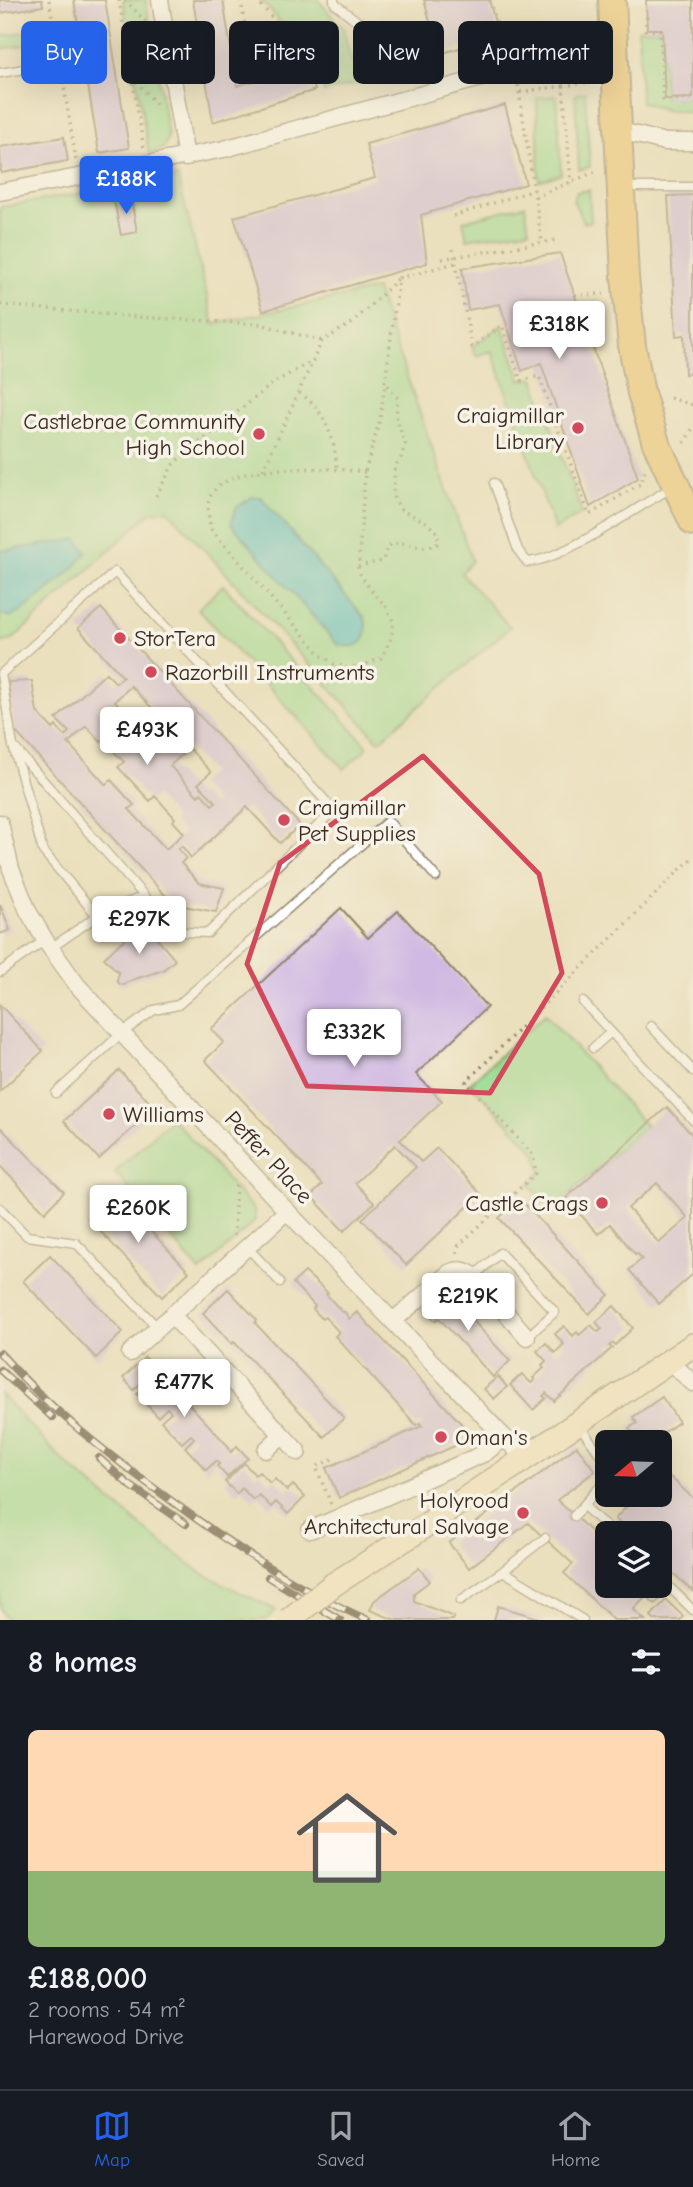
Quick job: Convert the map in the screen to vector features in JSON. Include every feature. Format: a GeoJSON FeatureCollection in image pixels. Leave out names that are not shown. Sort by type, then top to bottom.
{"type":"FeatureCollection","features":[{"type":"Feature","properties":{"kind":"main road"},"geometry":{"type":"LineString","coordinates":[[610,21],[612,0]]}},
{"type":"Feature","properties":{"kind":"main road"},"geometry":{"type":"LineString","coordinates":[[611,84],[618,133],[625,277],[632,346],[641,393],[656,443],[692,518]]}},
{"type":"Feature","properties":{"kind":"street"},"geometry":{"type":"LineString","coordinates":[[160,0],[186,158]]}},
{"type":"Feature","properties":{"kind":"street"},"geometry":{"type":"LineString","coordinates":[[0,192],[186,158],[460,84]]}},
{"type":"Feature","properties":{"kind":"street"},"geometry":{"type":"LineString","coordinates":[[618,133],[665,142],[693,142]]}},
{"type":"Feature","properties":{"kind":"street","name":"Peffer Place"},"geometry":{"type":"LineString","coordinates":[[0,823],[11,869],[28,911],[77,985],[525,1459]]}},
{"type":"Feature","properties":{"kind":"street"},"geometry":{"type":"LineString","coordinates":[[130,1353],[288,1211]]}},
{"type":"Feature","properties":{"kind":"street"},"geometry":{"type":"LineString","coordinates":[[393,1321],[457,1269],[474,1276],[527,1336]]}},
{"type":"Feature","properties":{"kind":"street"},"geometry":{"type":"LineString","coordinates":[[172,1315],[298,1452]]}},
{"type":"Feature","properties":{"kind":"street"},"geometry":{"type":"LineString","coordinates":[[289,1620],[334,1584],[693,1345]]}},
{"type":"Feature","properties":{"kind":"street"},"geometry":{"type":"LineString","coordinates":[[668,1362],[693,1383]]}},
{"type":"Feature","properties":{"kind":"street"},"geometry":{"type":"LineString","coordinates":[[266,1450],[282,1435]]}},
{"type":"Feature","properties":{"kind":"street"},"geometry":{"type":"LineString","coordinates":[[310,1530],[485,1453],[504,1438]]}},
{"type":"Feature","properties":{"kind":"lane"},"geometry":{"type":"LineString","coordinates":[[334,0],[335,4],[357,21]]}},
{"type":"Feature","properties":{"kind":"lane"},"geometry":{"type":"LineString","coordinates":[[0,73],[21,70]]}},
{"type":"Feature","properties":{"kind":"lane"},"geometry":{"type":"LineString","coordinates":[[621,187],[693,187]]}},
{"type":"Feature","properties":{"kind":"lane"},"geometry":{"type":"LineString","coordinates":[[494,483],[518,550],[527,562],[541,561],[571,548],[676,485]]}},
{"type":"Feature","properties":{"kind":"lane"},"geometry":{"type":"LineString","coordinates":[[13,746],[167,922],[185,932],[208,933],[334,810],[115,572],[1,674],[13,746],[43,851],[97,916]]}},
{"type":"Feature","properties":{"kind":"lane"},"geometry":{"type":"LineString","coordinates":[[56,1093],[122,1033],[154,1010],[178,1005],[388,821],[436,877]]}},
{"type":"Feature","properties":{"kind":"lane"},"geometry":{"type":"LineString","coordinates":[[0,972],[97,916],[144,896]]}},
{"type":"Feature","properties":{"kind":"lane"},"geometry":{"type":"LineString","coordinates":[[583,1002],[693,1120]]}},
{"type":"Feature","properties":{"kind":"lane"},"geometry":{"type":"LineString","coordinates":[[652,1026],[693,1071]]}},
{"type":"Feature","properties":{"kind":"lane"},"geometry":{"type":"LineString","coordinates":[[593,1048],[611,1032]]}},
{"type":"Feature","properties":{"kind":"lane"},"geometry":{"type":"LineString","coordinates":[[0,1208],[27,1236],[76,1243],[158,1328]]}},
{"type":"Feature","properties":{"kind":"lane"},"geometry":{"type":"LineString","coordinates":[[247,1247],[280,1282]]}},
{"type":"Feature","properties":{"kind":"lane"},"geometry":{"type":"LineString","coordinates":[[474,1276],[500,1253],[555,1312],[527,1336]]}},
{"type":"Feature","properties":{"kind":"lane"},"geometry":{"type":"LineString","coordinates":[[577,1422],[595,1447]]}},
{"type":"Feature","properties":{"kind":"lane"},"geometry":{"type":"LineString","coordinates":[[574,1516],[595,1493]]}},
{"type":"Feature","properties":{"kind":"lane"},"geometry":{"type":"LineString","coordinates":[[584,1506],[600,1521]]}},
{"type":"Feature","properties":{"kind":"lane"},"geometry":{"type":"LineString","coordinates":[[461,1600],[545,1538]]}},
{"type":"Feature","properties":{"kind":"lane"},"geometry":{"type":"LineString","coordinates":[[503,1571],[583,1620]]}},
{"type":"Feature","properties":{"kind":"lane"},"geometry":{"type":"LineString","coordinates":[[672,1590],[693,1610]]}},
{"type":"Feature","properties":{"kind":"path"},"geometry":{"type":"LineString","coordinates":[[50,0],[53,21]]}},
{"type":"Feature","properties":{"kind":"path"},"geometry":{"type":"LineString","coordinates":[[119,0],[147,165]]}},
{"type":"Feature","properties":{"kind":"path"},"geometry":{"type":"LineString","coordinates":[[241,0],[244,21]]}},
{"type":"Feature","properties":{"kind":"path"},"geometry":{"type":"LineString","coordinates":[[256,0],[275,21]]}},
{"type":"Feature","properties":{"kind":"path"},"geometry":{"type":"LineString","coordinates":[[490,0],[496,21]]}},
{"type":"Feature","properties":{"kind":"path"},"geometry":{"type":"LineString","coordinates":[[647,16],[645,30],[660,30],[663,100],[693,99]]}},
{"type":"Feature","properties":{"kind":"path"},"geometry":{"type":"LineString","coordinates":[[63,84],[79,178]]}},
{"type":"Feature","properties":{"kind":"path"},"geometry":{"type":"LineString","coordinates":[[518,84],[542,242]]}},
{"type":"Feature","properties":{"kind":"path"},"geometry":{"type":"LineString","coordinates":[[519,92],[577,84]]}},
{"type":"Feature","properties":{"kind":"path"},"geometry":{"type":"LineString","coordinates":[[596,89],[597,84]]}},
{"type":"Feature","properties":{"kind":"path"},"geometry":{"type":"LineString","coordinates":[[564,86],[571,183]]}},
{"type":"Feature","properties":{"kind":"path"},"geometry":{"type":"LineString","coordinates":[[535,197],[597,172],[597,160]]}},
{"type":"Feature","properties":{"kind":"path"},"geometry":{"type":"LineString","coordinates":[[453,216],[534,190]]}},
{"type":"Feature","properties":{"kind":"path"},"geometry":{"type":"LineString","coordinates":[[263,470],[322,341],[352,323],[399,278],[455,260],[556,240]]}},
{"type":"Feature","properties":{"kind":"path"},"geometry":{"type":"LineString","coordinates":[[453,249],[472,347],[502,325],[521,381],[539,376],[589,515],[640,484],[656,443]]}},
{"type":"Feature","properties":{"kind":"path"},"geometry":{"type":"LineString","coordinates":[[442,259],[455,260]]}},
{"type":"Feature","properties":{"kind":"path"},"geometry":{"type":"LineString","coordinates":[[365,472],[263,470],[244,473],[223,483],[211,493],[208,509],[211,529],[321,655],[334,664],[349,667],[364,665],[381,658],[390,641],[394,624],[387,608],[358,571],[358,566],[365,472],[380,419],[399,278]]}},
{"type":"Feature","properties":{"kind":"path"},"geometry":{"type":"LineString","coordinates":[[0,305],[260,324],[322,341]]}},
{"type":"Feature","properties":{"kind":"path"},"geometry":{"type":"LineString","coordinates":[[156,496],[174,463],[272,384],[313,360]]}},
{"type":"Feature","properties":{"kind":"path"},"geometry":{"type":"LineString","coordinates":[[358,566],[383,561],[391,544],[412,543],[421,548],[430,548],[439,543],[437,532],[426,522],[401,510],[393,496],[395,466],[401,458],[405,444],[396,416],[398,398],[385,382]]}},
{"type":"Feature","properties":{"kind":"path"},"geometry":{"type":"LineString","coordinates":[[298,393],[309,399],[324,422],[334,445],[337,470]]}},
{"type":"Feature","properties":{"kind":"path"},"geometry":{"type":"LineString","coordinates":[[670,398],[693,405]]}},
{"type":"Feature","properties":{"kind":"path"},"geometry":{"type":"LineString","coordinates":[[684,443],[693,428]]}},
{"type":"Feature","properties":{"kind":"path"},"geometry":{"type":"LineString","coordinates":[[457,1269],[458,1246],[537,1173],[533,1155],[466,1082],[693,857]]}},
{"type":"Feature","properties":{"kind":"path"},"geometry":{"type":"LineString","coordinates":[[233,1259],[237,1155]]}},
{"type":"Feature","properties":{"kind":"path"},"geometry":{"type":"LineString","coordinates":[[336,1457],[316,1467],[337,1519]]}},
{"type":"Feature","properties":{"kind":"highlighted area"},"geometry":{"type":"Polygon","coordinates":[[[423,756],[539,874],[562,973],[490,1093],[307,1086],[247,964],[280,863],[423,756]]]}},
{"type":"Feature","properties":{"kind":"green space"},"geometry":{"type":"Polygon","coordinates":[[[123,0],[146,0],[149,21],[127,21],[123,0]]]}},
{"type":"Feature","properties":{"kind":"green space"},"geometry":{"type":"Polygon","coordinates":[[[261,0],[318,0],[337,21],[280,21],[261,0]]]}},
{"type":"Feature","properties":{"kind":"green space"},"geometry":{"type":"Polygon","coordinates":[[[339,24],[343,28],[353,61],[353,84],[355,84],[324,92],[321,84],[339,84],[339,24]]]}},
{"type":"Feature","properties":{"kind":"green space"},"geometry":{"type":"Polygon","coordinates":[[[638,29],[662,29],[665,98],[693,98],[693,112],[665,110],[641,102],[638,29]]]}},
{"type":"Feature","properties":{"kind":"green space"},"geometry":{"type":"Polygon","coordinates":[[[21,32],[21,46],[0,49],[0,36],[21,32]]]}},
{"type":"Feature","properties":{"kind":"green space"},"geometry":{"type":"Polygon","coordinates":[[[137,84],[159,84],[168,137],[162,149],[149,154],[137,84]]]}},
{"type":"Feature","properties":{"kind":"green space"},"geometry":{"type":"Polygon","coordinates":[[[585,92],[590,167],[579,170],[575,94],[585,92]]]}},
{"type":"Feature","properties":{"kind":"green space"},"geometry":{"type":"Polygon","coordinates":[[[557,96],[561,174],[539,181],[537,98],[557,96]]]}},
{"type":"Feature","properties":{"kind":"green space","name":"Castlebrae Community High School"},"geometry":{"type":"Polygon","coordinates":[[[178,177],[214,324],[376,289],[472,561],[461,573],[510,627],[379,741],[168,510],[151,512],[12,640],[0,643],[0,207],[178,177]]]}},
{"type":"Feature","properties":{"kind":"green space"},"geometry":{"type":"Polygon","coordinates":[[[589,190],[591,221],[584,223],[573,200],[577,192],[589,190]]]}},
{"type":"Feature","properties":{"kind":"green space"},"geometry":{"type":"Polygon","coordinates":[[[525,205],[529,230],[467,239],[463,221],[525,205]]]}},
{"type":"Feature","properties":{"kind":"green space"},"geometry":{"type":"Polygon","coordinates":[[[502,325],[521,380],[534,378],[582,513],[555,530],[492,351],[476,356],[472,347],[502,325]]]}},
{"type":"Feature","properties":{"kind":"green space"},"geometry":{"type":"Polygon","coordinates":[[[223,585],[368,747],[344,769],[198,609],[223,585]]]}},
{"type":"Feature","properties":{"kind":"green space"},"geometry":{"type":"Polygon","coordinates":[[[545,1014],[646,1126],[552,1210],[529,1184],[541,1173],[537,1154],[470,1083],[545,1014]]]}},
{"type":"Feature","properties":{"kind":"green space"},"geometry":{"type":"Polygon","coordinates":[[[172,1118],[255,1211],[255,1221],[200,1272],[115,1172],[172,1118]]]}},
{"type":"Feature","properties":{"kind":"green space"},"geometry":{"type":"Polygon","coordinates":[[[0,1394],[62,1460],[153,1536],[203,1574],[276,1610],[266,1620],[7,1620],[0,1608],[0,1394]]]}},
{"type":"Feature","properties":{"kind":"water"},"geometry":{"type":"Polygon","coordinates":[[[252,497],[261,497],[365,618],[366,633],[362,642],[352,646],[337,644],[231,524],[236,508],[252,497]]]}},
{"type":"Feature","properties":{"kind":"water"},"geometry":{"type":"Polygon","coordinates":[[[77,539],[87,552],[72,570],[20,613],[11,617],[0,614],[0,551],[77,539]]]}},
{"type":"Feature","properties":{"kind":"building"},"geometry":{"type":"Polygon","coordinates":[[[0,0],[42,0],[43,6],[0,13],[0,0]]]}},
{"type":"Feature","properties":{"kind":"building"},"geometry":{"type":"Polygon","coordinates":[[[74,0],[105,0],[129,148],[99,153],[88,84],[107,84],[107,21],[77,21],[74,0]]]}},
{"type":"Feature","properties":{"kind":"building"},"geometry":{"type":"Polygon","coordinates":[[[193,0],[223,0],[229,37],[229,84],[313,84],[315,90],[213,122],[207,84],[215,84],[215,21],[196,21],[193,0]]]}},
{"type":"Feature","properties":{"kind":"building"},"geometry":{"type":"Polygon","coordinates":[[[424,0],[489,0],[495,21],[458,21],[458,49],[444,53],[444,21],[430,21],[424,0]]]}},
{"type":"Feature","properties":{"kind":"building"},"geometry":{"type":"Polygon","coordinates":[[[646,0],[693,0],[693,98],[665,99],[662,29],[647,29],[646,0]]]}},
{"type":"Feature","properties":{"kind":"building"},"geometry":{"type":"Polygon","coordinates":[[[505,105],[526,184],[421,215],[427,263],[263,311],[234,217],[375,178],[366,144],[505,105]]]}},
{"type":"Feature","properties":{"kind":"building"},"geometry":{"type":"Polygon","coordinates":[[[64,137],[68,161],[1,173],[0,147],[64,137]]]}},
{"type":"Feature","properties":{"kind":"building"},"geometry":{"type":"Polygon","coordinates":[[[693,195],[693,373],[685,374],[684,335],[676,336],[668,196],[693,195]]]}},
{"type":"Feature","properties":{"kind":"building"},"geometry":{"type":"Polygon","coordinates":[[[131,198],[137,232],[121,235],[114,201],[131,198]]]}},
{"type":"Feature","properties":{"kind":"building"},"geometry":{"type":"Polygon","coordinates":[[[560,253],[638,478],[590,507],[541,363],[522,371],[500,304],[468,310],[462,268],[560,253]]]}},
{"type":"Feature","properties":{"kind":"building"},"geometry":{"type":"Polygon","coordinates":[[[101,608],[300,825],[280,843],[247,807],[191,858],[182,846],[178,849],[186,858],[181,863],[199,883],[224,888],[216,912],[173,904],[14,730],[8,682],[32,681],[37,712],[53,729],[56,726],[65,736],[69,732],[56,719],[106,673],[116,683],[123,677],[78,628],[101,608]],[[131,686],[115,701],[128,715],[124,718],[152,748],[172,729],[131,686]],[[86,726],[68,743],[106,785],[111,780],[134,805],[129,809],[166,849],[184,833],[173,821],[175,818],[155,796],[150,801],[118,767],[124,762],[86,726]],[[189,748],[170,766],[198,796],[201,793],[212,805],[216,802],[198,784],[211,772],[189,748]]]}},
{"type":"Feature","properties":{"kind":"building"},"geometry":{"type":"Polygon","coordinates":[[[0,904],[10,930],[0,934],[0,904]]]}},
{"type":"Feature","properties":{"kind":"building"},"geometry":{"type":"Polygon","coordinates":[[[341,908],[368,938],[398,911],[487,1007],[416,1074],[442,1101],[400,1140],[421,1162],[437,1148],[481,1194],[406,1265],[362,1219],[416,1167],[395,1145],[355,1183],[374,1203],[344,1231],[311,1196],[322,1185],[205,1060],[224,1042],[211,1029],[341,908]]]}},
{"type":"Feature","properties":{"kind":"building"},"geometry":{"type":"Polygon","coordinates":[[[143,922],[175,960],[163,970],[124,985],[120,984],[117,981],[119,973],[104,958],[143,922]]]}},
{"type":"Feature","properties":{"kind":"building"},"geometry":{"type":"Polygon","coordinates":[[[0,1005],[43,1051],[0,1091],[0,1005]]]}},
{"type":"Feature","properties":{"kind":"building","name":"Williams"},"geometry":{"type":"Polygon","coordinates":[[[119,1070],[155,1108],[99,1159],[64,1121],[119,1070]]]}},
{"type":"Feature","properties":{"kind":"building","name":"Castle Crags"},"geometry":{"type":"Polygon","coordinates":[[[667,1107],[693,1136],[693,1274],[659,1304],[629,1270],[642,1259],[637,1253],[635,1254],[610,1224],[598,1234],[566,1198],[667,1107]],[[657,1183],[628,1208],[659,1243],[688,1218],[657,1183]]]}},
{"type":"Feature","properties":{"kind":"building"},"geometry":{"type":"Polygon","coordinates":[[[0,1127],[64,1192],[45,1212],[0,1166],[0,1127]]]}},
{"type":"Feature","properties":{"kind":"building"},"geometry":{"type":"Polygon","coordinates":[[[115,1193],[189,1272],[162,1297],[88,1218],[115,1193]]]}},
{"type":"Feature","properties":{"kind":"building"},"geometry":{"type":"Polygon","coordinates":[[[520,1199],[609,1295],[589,1314],[499,1218],[520,1199]]]}},
{"type":"Feature","properties":{"kind":"building"},"geometry":{"type":"Polygon","coordinates":[[[50,1255],[123,1332],[96,1358],[23,1281],[50,1255]]]}},
{"type":"Feature","properties":{"kind":"building"},"geometry":{"type":"Polygon","coordinates":[[[305,1272],[328,1293],[326,1294],[349,1319],[357,1312],[470,1433],[470,1439],[339,1498],[326,1468],[422,1426],[420,1423],[416,1425],[335,1336],[339,1332],[325,1317],[322,1319],[313,1309],[315,1306],[293,1283],[305,1272]]]}},
{"type":"Feature","properties":{"kind":"building"},"geometry":{"type":"Polygon","coordinates":[[[228,1289],[257,1320],[255,1323],[344,1418],[324,1437],[203,1313],[228,1289]]]}},
{"type":"Feature","properties":{"kind":"building"},"geometry":{"type":"Polygon","coordinates":[[[447,1289],[510,1361],[493,1377],[439,1318],[435,1321],[425,1310],[447,1289]]]}},
{"type":"Feature","properties":{"kind":"building"},"geometry":{"type":"Polygon","coordinates":[[[614,1306],[633,1328],[615,1345],[613,1343],[609,1346],[612,1348],[554,1401],[546,1393],[543,1396],[546,1398],[533,1410],[510,1385],[522,1374],[531,1383],[535,1380],[533,1378],[544,1368],[542,1365],[546,1361],[537,1351],[546,1343],[555,1353],[564,1344],[555,1334],[564,1326],[573,1336],[577,1332],[579,1335],[591,1325],[598,1332],[602,1329],[596,1322],[614,1306]]]}},
{"type":"Feature","properties":{"kind":"building"},"geometry":{"type":"Polygon","coordinates":[[[145,1357],[231,1452],[237,1446],[248,1458],[227,1477],[216,1461],[206,1470],[185,1447],[194,1438],[191,1435],[182,1443],[161,1421],[171,1412],[167,1408],[158,1417],[137,1394],[146,1386],[142,1382],[134,1390],[123,1378],[145,1357]]]}},
{"type":"Feature","properties":{"kind":"building"},"geometry":{"type":"Polygon","coordinates":[[[498,1376],[507,1387],[494,1399],[484,1389],[498,1376]]]}},
{"type":"Feature","properties":{"kind":"building"},"geometry":{"type":"Polygon","coordinates":[[[662,1397],[679,1422],[667,1430],[630,1430],[629,1428],[637,1423],[633,1417],[662,1397]]]}},
{"type":"Feature","properties":{"kind":"building"},"geometry":{"type":"Polygon","coordinates":[[[577,1446],[595,1471],[557,1500],[595,1535],[595,1598],[644,1598],[633,1609],[645,1620],[614,1620],[564,1573],[573,1564],[528,1523],[469,1568],[449,1543],[577,1446]]]}},
{"type":"Feature","properties":{"kind":"building"},"geometry":{"type":"Polygon","coordinates":[[[244,1463],[255,1475],[259,1472],[270,1483],[275,1479],[287,1491],[293,1485],[305,1497],[288,1514],[276,1502],[271,1507],[259,1495],[253,1500],[242,1488],[237,1494],[225,1482],[244,1463]]]}},
{"type":"Feature","properties":{"kind":"building"},"geometry":{"type":"Polygon","coordinates":[[[672,1479],[693,1498],[693,1592],[672,1572],[672,1521],[615,1519],[626,1507],[672,1507],[672,1479]]]}},
{"type":"Feature","properties":{"kind":"building"},"geometry":{"type":"Polygon","coordinates":[[[419,1568],[430,1581],[414,1593],[414,1601],[454,1617],[453,1620],[395,1620],[370,1610],[374,1601],[419,1568]]]}},
{"type":"Feature","properties":{"kind":"building"},"geometry":{"type":"Polygon","coordinates":[[[648,1598],[661,1598],[655,1604],[648,1598]]]}},
{"type":"Feature","properties":{"kind":"building"},"geometry":{"type":"Polygon","coordinates":[[[666,1600],[683,1616],[680,1620],[655,1620],[651,1616],[666,1600]]]}},
{"type":"Feature","properties":{"kind":"building"},"geometry":{"type":"Polygon","coordinates":[[[498,1606],[542,1619],[542,1620],[494,1620],[498,1606]]]}},
{"type":"Feature","properties":{"kind":"railway"},"geometry":{"type":"LineString","coordinates":[[0,1353],[39,1394],[82,1432],[196,1519],[292,1581],[368,1620]]}},
{"type":"Feature","properties":{"kind":"railway"},"geometry":{"type":"LineString","coordinates":[[0,1370],[52,1417]]}},
{"type":"Feature","properties":{"kind":"railway"},"geometry":{"type":"LineString","coordinates":[[99,1458],[128,1484],[186,1524]]}},
{"type":"Feature","properties":{"kind":"railway"},"geometry":{"type":"LineString","coordinates":[[268,1577],[340,1620]]}},
{"type":"Feature","properties":{"kind":"place","name":"Craigmillar Library"},"geometry":{"type":"Point","coordinates":[578,428]}},
{"type":"Feature","properties":{"kind":"place","name":"Castlebrae Community High School"},"geometry":{"type":"Point","coordinates":[259,434]}},
{"type":"Feature","properties":{"kind":"place","name":"StorTera"},"geometry":{"type":"Point","coordinates":[120,638]}},
{"type":"Feature","properties":{"kind":"place","name":"Razorbill Instruments"},"geometry":{"type":"Point","coordinates":[151,672]}},
{"type":"Feature","properties":{"kind":"place","name":"Craigmillar Pet Supplies"},"geometry":{"type":"Point","coordinates":[284,820]}},
{"type":"Feature","properties":{"kind":"place","name":"Williams"},"geometry":{"type":"Point","coordinates":[109,1114]}},
{"type":"Feature","properties":{"kind":"place","name":"Castle Crags"},"geometry":{"type":"Point","coordinates":[602,1203]}},
{"type":"Feature","properties":{"kind":"place","name":"Oman's"},"geometry":{"type":"Point","coordinates":[441,1437]}},
{"type":"Feature","properties":{"kind":"place","name":"Holyrood Architectural Salvage"},"geometry":{"type":"Point","coordinates":[523,1513]}}]}
